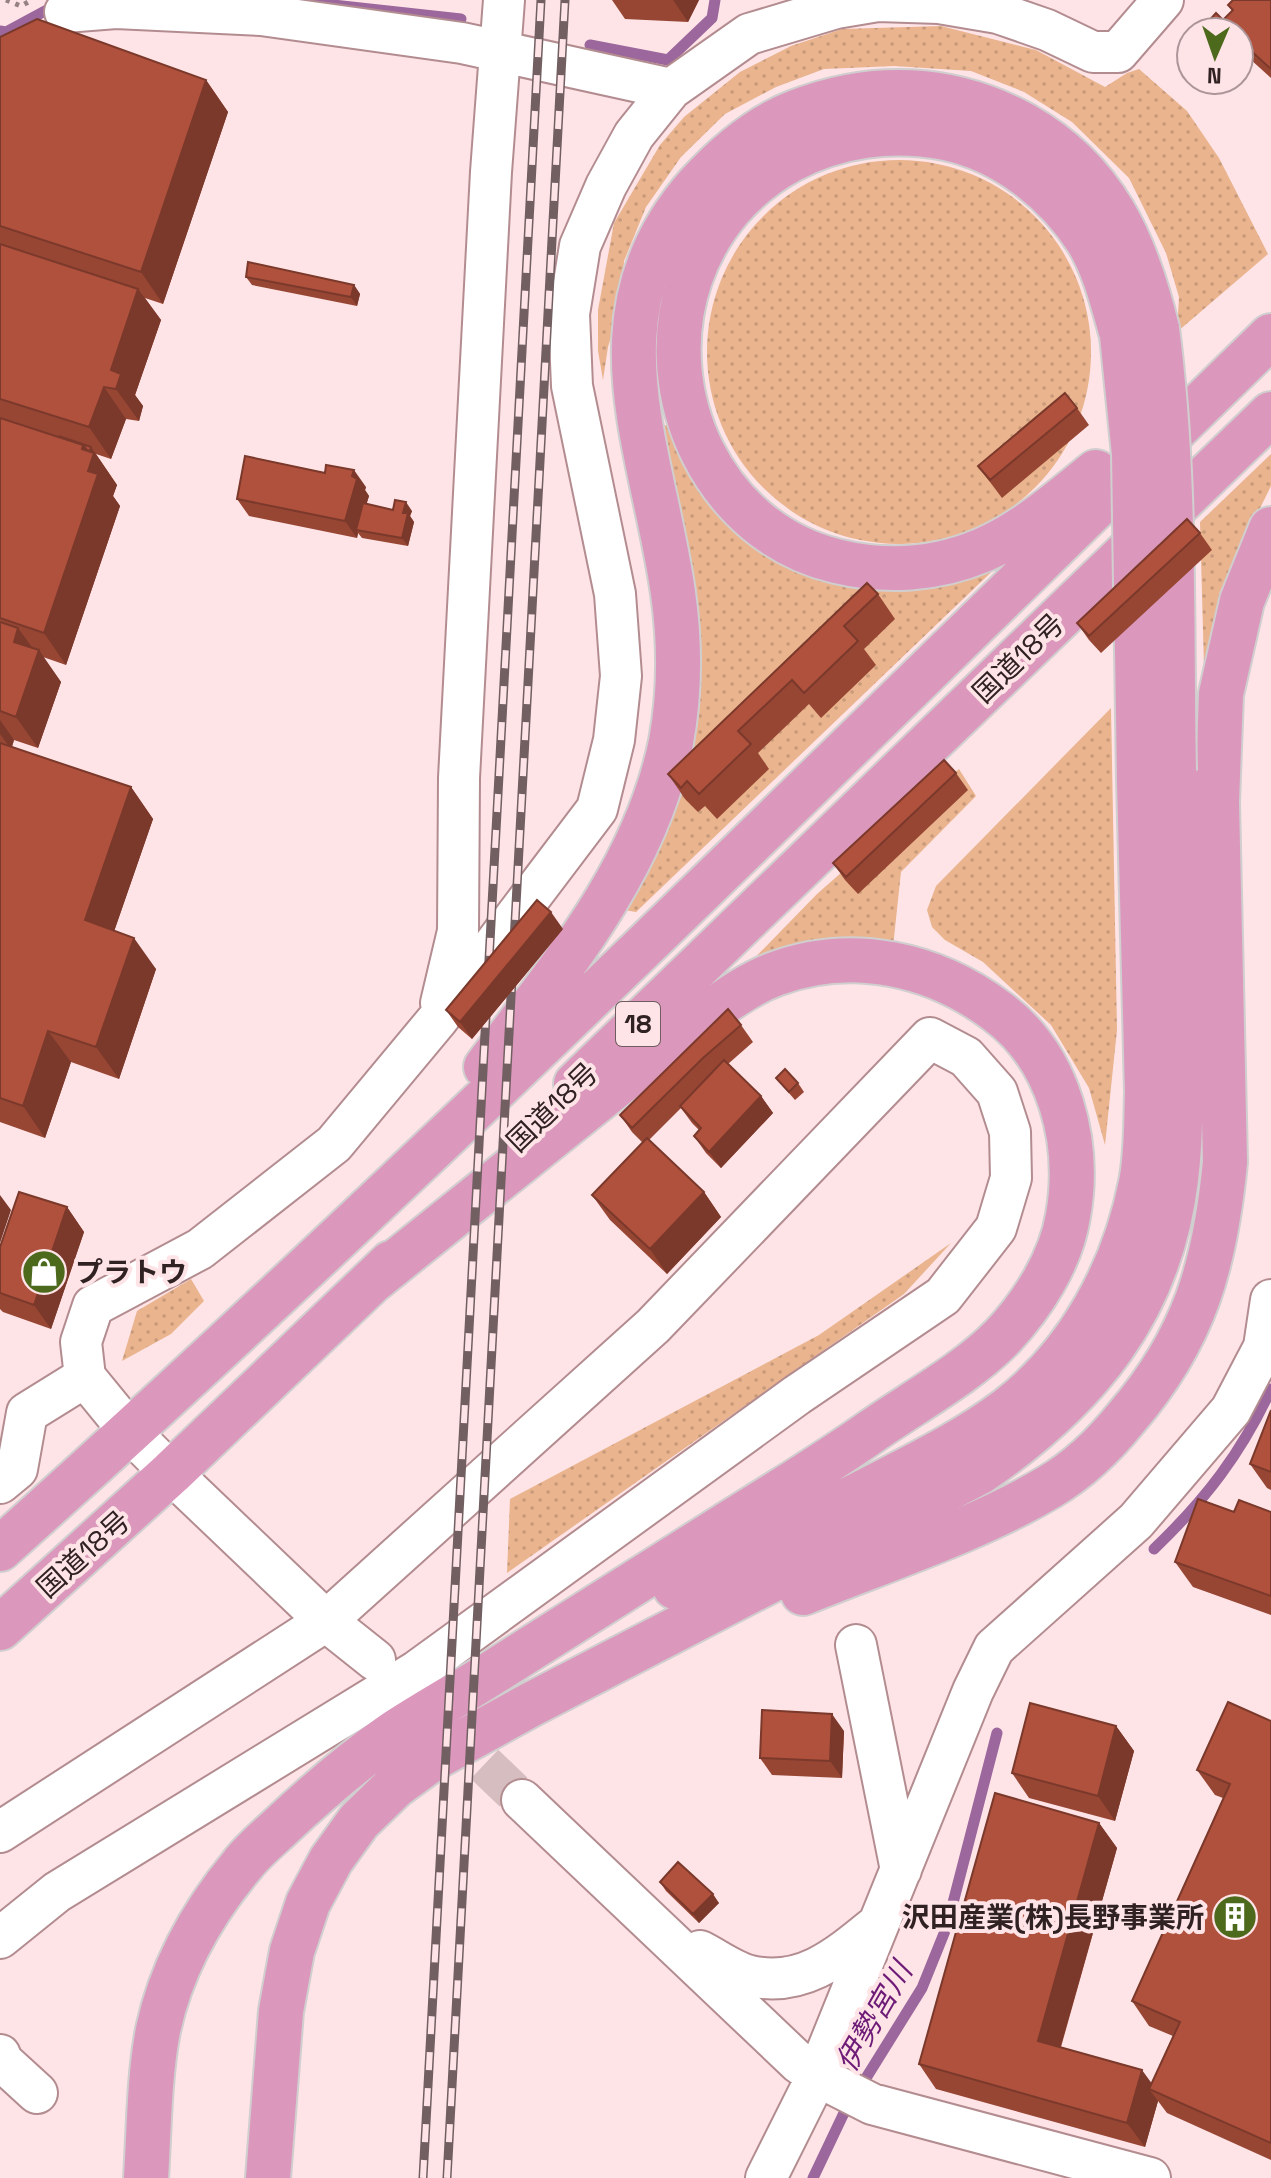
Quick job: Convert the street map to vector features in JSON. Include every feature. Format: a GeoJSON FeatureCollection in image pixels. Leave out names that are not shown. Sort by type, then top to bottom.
{"type":"FeatureCollection","features":[{"type":"Feature","properties":{"kind":"highway"},"geometry":{"type":"LineString","coordinates":[[268,2178],[281,2011],[292,1951],[308,1903],[331,1860],[359,1821],[395,1786],[432,1759],[980,1472],[1019,1445],[1090,1379],[1139,1303],[1156,1261],[1176,1180],[1181,1087],[1134,454],[1139,332],[1146,283],[1129,238],[1107,199],[1077,164],[1040,134],[1000,112],[958,97],[912,91],[868,92],[826,100],[783,117],[743,141],[710,171],[680,205],[657,245],[641,289],[634,333],[633,378],[639,430],[673,592],[677,640],[678,691],[661,789],[621,877],[592,923],[397,1184]]}},
{"type":"Feature","properties":{"kind":"highway"},"geometry":{"type":"LineString","coordinates":[[1139,332],[1108,287],[1089,243],[1063,209],[1034,180],[996,156],[962,141],[921,133],[877,133],[837,139],[795,156],[761,179],[731,207],[707,242],[690,279],[680,324],[679,366],[685,411],[700,450],[723,488],[750,517],[778,538],[815,556],[859,566],[905,569],[947,562],[984,550],[1020,530],[1109,462],[1271,329]]}},
{"type":"Feature","properties":{"kind":"highway","name":"国道18号"},"geometry":{"type":"LineString","coordinates":[[0,1549],[397,1184],[1271,336]]}},
{"type":"Feature","properties":{"kind":"highway","name":"国道18号"},"geometry":{"type":"LineString","coordinates":[[0,1628],[171,1473],[371,1282],[1271,414]]}},
{"type":"Feature","properties":{"kind":"highway"},"geometry":{"type":"LineString","coordinates":[[530,1705],[1014,1506],[1052,1486],[1096,1450],[1145,1396],[1172,1358],[1193,1315],[1209,1265],[1219,1218],[1225,1162],[1217,802],[1221,694],[1242,601],[1271,529]]}},
{"type":"Feature","properties":{"kind":"highway"},"geometry":{"type":"LineString","coordinates":[[434,1710],[921,1462],[1007,1409],[1043,1378],[1072,1344],[1096,1307],[1116,1266],[1142,1181],[1156,775]]}},
{"type":"Feature","properties":{"kind":"highway"},"geometry":{"type":"LineString","coordinates":[[146,2178],[158,2031],[176,1973],[206,1914],[245,1861],[295,1812],[382,1742],[849,1448],[967,1365],[1001,1337],[1029,1304],[1053,1263],[1068,1220],[1072,1177],[1069,1133],[1058,1093],[1039,1056],[1012,1022],[978,996],[939,976],[900,965],[857,960],[816,963],[775,974],[740,991],[691,1025],[371,1282]]}},
{"type":"Feature","properties":{"kind":"street"},"geometry":{"type":"LineString","coordinates":[[438,1019],[458,931],[459,778],[491,172],[504,0]]}},
{"type":"Feature","properties":{"kind":"street"},"geometry":{"type":"LineString","coordinates":[[375,1660],[326,1621],[130,1432],[85,1377],[81,1342],[93,1306],[200,1249],[334,1144],[438,1019],[597,809],[614,740],[621,676],[615,594],[572,386],[569,314],[580,246],[606,186],[634,135],[671,89],[746,17],[878,1],[939,3],[998,13],[1047,30],[1093,52],[1118,52],[1163,0]]}},
{"type":"Feature","properties":{"kind":"street"},"geometry":{"type":"LineString","coordinates":[[48,6],[261,15],[502,50],[671,89]]}},
{"type":"Feature","properties":{"kind":"street"},"geometry":{"type":"LineString","coordinates":[[0,1832],[326,1621],[653,1326],[930,1038],[966,1057],[997,1092],[1010,1132],[1011,1178],[996,1228],[943,1296],[797,1395],[417,1671],[57,1892],[0,1938]]}},
{"type":"Feature","properties":{"kind":"street"},"geometry":{"type":"LineString","coordinates":[[766,2178],[844,2090],[879,1923],[973,1691],[994,1648],[1136,1521],[1231,1410],[1264,1347],[1271,1300]]}},
{"type":"Feature","properties":{"kind":"street"},"geometry":{"type":"LineString","coordinates":[[0,1483],[17,1469],[27,1413],[85,1377]]}},
{"type":"Feature","properties":{"kind":"street"},"geometry":{"type":"LineString","coordinates":[[856,1645],[901,1870]]}},
{"type":"Feature","properties":{"kind":"street"},"geometry":{"type":"LineString","coordinates":[[522,1800],[799,2063],[844,2090],[1150,2178]]}},
{"type":"Feature","properties":{"kind":"street"},"geometry":{"type":"LineString","coordinates":[[664,1933],[748,1976],[777,1980],[808,1974],[833,1961],[879,1923]]}},
{"type":"Feature","properties":{"kind":"street"},"geometry":{"type":"LineString","coordinates":[[0,2055],[2,2061],[37,2093]]}},
{"type":"Feature","properties":{"kind":"path"},"geometry":{"type":"LineString","coordinates":[[6,0],[21,6],[48,6]]}},
{"type":"Feature","properties":{"kind":"shaded area"},"geometry":{"type":"Polygon","coordinates":[[[941,26],[1036,50],[1105,87],[1139,69],[1187,111],[1219,158],[1268,254],[1177,332],[1179,297],[1166,253],[1129,178],[1072,122],[1024,92],[971,71],[894,66],[824,69],[776,87],[725,114],[681,157],[646,207],[624,261],[621,303],[608,347],[603,380],[598,351],[598,310],[614,223],[660,145],[684,117],[740,72],[791,46],[842,29],[941,26]]]}},
{"type":"Feature","properties":{"kind":"shaded area"},"geometry":{"type":"Polygon","coordinates":[[[880,160],[918,160],[955,168],[990,182],[1021,203],[1048,230],[1077,278],[1088,314],[1091,352],[1088,390],[1077,426],[1048,474],[1021,501],[990,522],[955,536],[918,544],[880,544],[843,536],[808,522],[777,501],[750,474],[729,443],[715,408],[707,371],[707,333],[715,296],[729,261],[750,230],[777,203],[808,182],[843,168],[880,160]]]}},
{"type":"Feature","properties":{"kind":"shaded area"},"geometry":{"type":"Polygon","coordinates":[[[670,424],[675,448],[706,492],[763,544],[1006,558],[636,912],[624,910],[686,777],[698,709],[693,613],[659,427],[670,424]]]}},
{"type":"Feature","properties":{"kind":"shaded area"},"geometry":{"type":"Polygon","coordinates":[[[1271,454],[1271,486],[1236,557],[1204,667],[1200,522],[1271,454]]]}},
{"type":"Feature","properties":{"kind":"shaded area"},"geometry":{"type":"Polygon","coordinates":[[[1111,708],[1117,1030],[1105,1145],[1089,1088],[1051,1025],[983,962],[945,940],[932,927],[927,910],[936,886],[1111,708]]]}},
{"type":"Feature","properties":{"kind":"shaded area"},"geometry":{"type":"Polygon","coordinates":[[[959,769],[976,796],[901,872],[893,947],[737,976],[817,894],[959,769]]]}},
{"type":"Feature","properties":{"kind":"shaded area"},"geometry":{"type":"Polygon","coordinates":[[[951,1243],[904,1294],[507,1573],[510,1499],[819,1335],[951,1243]]]}},
{"type":"Feature","properties":{"kind":"shaded area"},"geometry":{"type":"Polygon","coordinates":[[[191,1279],[204,1301],[171,1334],[122,1361],[137,1311],[191,1279]]]}},
{"type":"Feature","properties":{"kind":"building"},"geometry":{"type":"Polygon","coordinates":[[[1233,0],[1271,0],[1271,69],[1255,54],[1255,16],[1227,16],[1233,10],[1228,5],[1233,0]]]}},
{"type":"Feature","properties":{"kind":"building"},"geometry":{"type":"Polygon","coordinates":[[[37,19],[206,80],[141,272],[0,226],[0,37],[37,19]]]}},
{"type":"Feature","properties":{"kind":"building"},"geometry":{"type":"Polygon","coordinates":[[[0,244],[138,289],[111,370],[121,374],[116,389],[104,387],[89,427],[0,399],[0,244]]]}},
{"type":"Feature","properties":{"kind":"building"},"geometry":{"type":"Polygon","coordinates":[[[248,262],[354,285],[351,297],[246,277],[248,262]]]}},
{"type":"Feature","properties":{"kind":"building"},"geometry":{"type":"Polygon","coordinates":[[[1065,393],[1077,408],[990,480],[978,466],[1065,393]]]}},
{"type":"Feature","properties":{"kind":"building"},"geometry":{"type":"Polygon","coordinates":[[[0,418],[83,445],[82,449],[94,453],[88,471],[98,474],[44,633],[0,618],[0,418]]]}},
{"type":"Feature","properties":{"kind":"building"},"geometry":{"type":"Polygon","coordinates":[[[245,456],[325,473],[326,465],[354,470],[352,476],[357,479],[345,521],[237,499],[245,456]]]}},
{"type":"Feature","properties":{"kind":"building"},"geometry":{"type":"Polygon","coordinates":[[[395,500],[406,502],[403,513],[408,513],[402,538],[356,530],[363,503],[393,510],[395,500]]]}},
{"type":"Feature","properties":{"kind":"building"},"geometry":{"type":"Polygon","coordinates":[[[1187,519],[1200,533],[1089,636],[1077,623],[1187,519]]]}},
{"type":"Feature","properties":{"kind":"building"},"geometry":{"type":"Polygon","coordinates":[[[867,583],[878,594],[844,626],[858,641],[804,693],[792,680],[738,731],[751,744],[699,794],[687,781],[681,788],[668,774],[867,583]]]}},
{"type":"Feature","properties":{"kind":"building"},"geometry":{"type":"Polygon","coordinates":[[[0,622],[18,628],[14,642],[39,650],[16,717],[0,711],[0,622]]]}},
{"type":"Feature","properties":{"kind":"building"},"geometry":{"type":"Polygon","coordinates":[[[0,743],[131,787],[85,920],[134,938],[96,1047],[48,1031],[23,1106],[0,1098],[0,743]]]}},
{"type":"Feature","properties":{"kind":"building"},"geometry":{"type":"Polygon","coordinates":[[[944,760],[956,773],[846,877],[833,863],[944,760]]]}},
{"type":"Feature","properties":{"kind":"building"},"geometry":{"type":"Polygon","coordinates":[[[537,900],[551,912],[460,1022],[446,1010],[537,900]]]}},
{"type":"Feature","properties":{"kind":"building"},"geometry":{"type":"Polygon","coordinates":[[[728,1009],[741,1025],[632,1128],[620,1115],[728,1009]]]}},
{"type":"Feature","properties":{"kind":"building"},"geometry":{"type":"Polygon","coordinates":[[[724,1060],[761,1096],[709,1152],[694,1136],[701,1128],[680,1106],[724,1060]]]}},
{"type":"Feature","properties":{"kind":"building"},"geometry":{"type":"Polygon","coordinates":[[[785,1069],[798,1083],[789,1092],[776,1078],[785,1069]]]}},
{"type":"Feature","properties":{"kind":"building"},"geometry":{"type":"Polygon","coordinates":[[[647,1138],[704,1192],[650,1249],[592,1195],[647,1138]]]}},
{"type":"Feature","properties":{"kind":"building"},"geometry":{"type":"Polygon","coordinates":[[[19,1192],[67,1207],[34,1305],[0,1293],[0,1247],[19,1192]]]}},
{"type":"Feature","properties":{"kind":"building"},"geometry":{"type":"Polygon","coordinates":[[[1271,1410],[1271,1472],[1250,1464],[1271,1410]]]}},
{"type":"Feature","properties":{"kind":"building"},"geometry":{"type":"Polygon","coordinates":[[[1198,1499],[1234,1512],[1239,1500],[1271,1512],[1271,1596],[1175,1562],[1198,1499]]]}},
{"type":"Feature","properties":{"kind":"building","name":"沢田産業(株)長野事業所"},"geometry":{"type":"Polygon","coordinates":[[[1228,1702],[1271,1721],[1271,2143],[1149,2089],[1180,2022],[1132,2001],[1230,1784],[1197,1770],[1228,1702]]]}},
{"type":"Feature","properties":{"kind":"building"},"geometry":{"type":"Polygon","coordinates":[[[1030,1703],[1116,1726],[1098,1796],[1012,1773],[1030,1703]]]}},
{"type":"Feature","properties":{"kind":"building"},"geometry":{"type":"Polygon","coordinates":[[[762,1710],[832,1714],[830,1761],[760,1758],[762,1710]]]}},
{"type":"Feature","properties":{"kind":"building"},"geometry":{"type":"Polygon","coordinates":[[[995,1793],[1099,1823],[1038,2041],[1142,2070],[1127,2123],[919,2064],[995,1793]]]}},
{"type":"Feature","properties":{"kind":"building"},"geometry":{"type":"Polygon","coordinates":[[[678,1862],[713,1894],[693,1914],[660,1882],[678,1862]]]}},
{"type":"Feature","properties":{"kind":"waterway"},"geometry":{"type":"LineString","coordinates":[[590,45],[668,60],[712,18],[715,0]]}},
{"type":"Feature","properties":{"kind":"waterway"},"geometry":{"type":"LineString","coordinates":[[306,2],[461,19]]}},
{"type":"Feature","properties":{"kind":"waterway"},"geometry":{"type":"LineString","coordinates":[[0,31],[6,32],[58,4]]}},
{"type":"Feature","properties":{"kind":"waterway","name":"伊勢宮川"},"geometry":{"type":"LineString","coordinates":[[1154,1549],[1220,1475],[1247,1435],[1271,1389]]}},
{"type":"Feature","properties":{"kind":"waterway","name":"伊勢宮川"},"geometry":{"type":"LineString","coordinates":[[813,2178],[843,2115],[922,1988],[947,1926],[997,1733]]}},
{"type":"Feature","properties":{"kind":"tunnel"},"geometry":{"type":"LineString","coordinates":[[441,1723],[522,1800]]}},
{"type":"Feature","properties":{"kind":"railway"},"geometry":{"type":"LineString","coordinates":[[423,2178],[541,0]]}},
{"type":"Feature","properties":{"kind":"railway"},"geometry":{"type":"LineString","coordinates":[[447,2178],[565,0]]}},
{"type":"Feature","properties":{"kind":"place","name":"プラトウ"},"geometry":{"type":"Point","coordinates":[44,1272]}},
{"type":"Feature","properties":{"kind":"place","name":"沢田産業(株)長野事業所"},"geometry":{"type":"Point","coordinates":[1235,1917]}}]}
